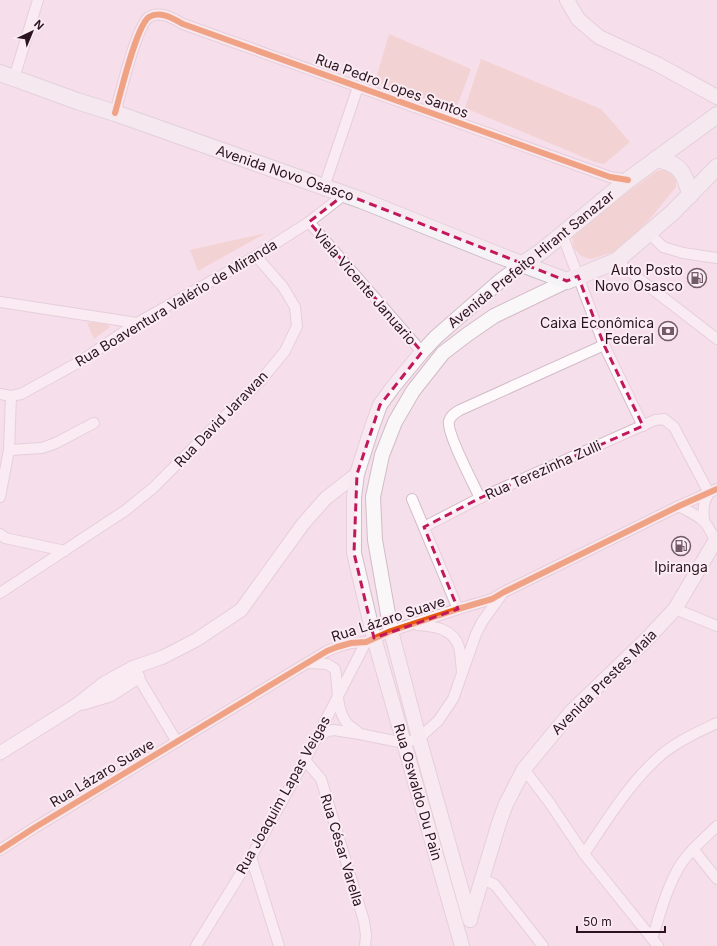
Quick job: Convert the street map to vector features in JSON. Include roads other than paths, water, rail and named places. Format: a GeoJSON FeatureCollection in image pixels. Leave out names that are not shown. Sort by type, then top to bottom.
{"type":"FeatureCollection","features":[{"type":"Feature","properties":{"kind":"main road"},"geometry":{"type":"LineString","coordinates":[[567,0],[578,20],[599,37],[657,64],[717,97]]}},
{"type":"Feature","properties":{"kind":"main road","name":"Avenida Novo Osasco"},"geometry":{"type":"LineString","coordinates":[[7,75],[77,101],[345,194],[523,264],[572,278]]}},
{"type":"Feature","properties":{"kind":"main road","name":"Avenida Prefeito Hirant Sanazar"},"geometry":{"type":"LineString","coordinates":[[370,640],[354,553],[354,497],[357,474],[380,405],[393,387],[436,337],[500,281],[562,234],[628,180],[717,115]]}},
{"type":"Feature","properties":{"kind":"main road"},"geometry":{"type":"LineString","coordinates":[[656,159],[669,161],[682,172],[687,182],[690,195]]}},
{"type":"Feature","properties":{"kind":"main road","name":"Avenida Prefeito Hirant Sanazar"},"geometry":{"type":"LineString","coordinates":[[391,631],[375,540],[373,497],[382,455],[396,422],[413,391],[443,353],[494,316],[572,278],[616,261],[649,234],[717,167]]}},
{"type":"Feature","properties":{"kind":"main road","name":"Avenida Prestes Maia"},"geometry":{"type":"LineString","coordinates":[[463,946],[482,878],[506,804],[524,769],[546,740],[575,708],[646,640],[675,609],[716,539]]}},
{"type":"Feature","properties":{"kind":"main road","name":"Rua Oswaldo Du Pain"},"geometry":{"type":"LineString","coordinates":[[391,631],[419,738],[470,920]]}},
{"type":"Feature","properties":{"kind":"main road","name":"Rua Oswaldo Du Pain"},"geometry":{"type":"LineString","coordinates":[[370,640],[404,743],[463,946]]}},
{"type":"Feature","properties":{"kind":"street"},"geometry":{"type":"LineString","coordinates":[[7,75],[38,0]]}},
{"type":"Feature","properties":{"kind":"street","name":"Rua Pedro Lopes Santos"},"geometry":{"type":"LineString","coordinates":[[115,113],[137,38],[143,24],[148,18],[156,15],[166,16],[183,24],[610,177],[628,180]]}},
{"type":"Feature","properties":{"kind":"street"},"geometry":{"type":"LineString","coordinates":[[324,187],[358,87]]}},
{"type":"Feature","properties":{"kind":"street","name":"Rua Boaventura Valério de Miranda"},"geometry":{"type":"LineString","coordinates":[[11,396],[21,394],[81,361],[138,323],[256,256],[309,222],[345,194]]}},
{"type":"Feature","properties":{"kind":"street","name":"Viela Vicente Januario"},"geometry":{"type":"LineString","coordinates":[[309,222],[422,352]]}},
{"type":"Feature","properties":{"kind":"street"},"geometry":{"type":"LineString","coordinates":[[562,234],[572,278],[643,426]]}},
{"type":"Feature","properties":{"kind":"street"},"geometry":{"type":"LineString","coordinates":[[649,234],[663,247],[683,253],[717,258]]}},
{"type":"Feature","properties":{"kind":"street","name":"Rua David Jarawan"},"geometry":{"type":"LineString","coordinates":[[0,593],[126,510],[153,488],[262,379],[285,351],[297,326],[295,307],[283,287],[256,256]]}},
{"type":"Feature","properties":{"kind":"street"},"geometry":{"type":"LineString","coordinates":[[616,261],[717,339]]}},
{"type":"Feature","properties":{"kind":"street"},"geometry":{"type":"LineString","coordinates":[[0,302],[138,323]]}},
{"type":"Feature","properties":{"kind":"street"},"geometry":{"type":"LineString","coordinates":[[480,498],[451,435],[448,422],[452,416],[460,410],[604,345]]}},
{"type":"Feature","properties":{"kind":"street"},"geometry":{"type":"LineString","coordinates":[[0,394],[11,396],[9,450],[0,497]]}},
{"type":"Feature","properties":{"kind":"street","name":"Rua Terezinha Zulli"},"geometry":{"type":"LineString","coordinates":[[424,527],[480,498],[655,420],[664,419],[674,427],[713,491]]}},
{"type":"Feature","properties":{"kind":"street"},"geometry":{"type":"LineString","coordinates":[[9,450],[42,448],[56,443],[94,423]]}},
{"type":"Feature","properties":{"kind":"street"},"geometry":{"type":"LineString","coordinates":[[0,753],[78,704],[103,684],[135,673],[153,661],[196,640],[241,610],[308,519],[326,498],[357,474]]}},
{"type":"Feature","properties":{"kind":"street"},"geometry":{"type":"LineString","coordinates":[[704,520],[704,499],[713,491]]}},
{"type":"Feature","properties":{"kind":"street","name":"Rua Lázaro Suave"},"geometry":{"type":"LineString","coordinates":[[0,850],[327,651],[351,643],[370,640],[391,631],[492,599],[679,506],[713,491]]}},
{"type":"Feature","properties":{"kind":"street"},"geometry":{"type":"LineString","coordinates":[[412,499],[458,609]]}},
{"type":"Feature","properties":{"kind":"street"},"geometry":{"type":"LineString","coordinates":[[679,506],[704,520],[716,539]]}},
{"type":"Feature","properties":{"kind":"street"},"geometry":{"type":"LineString","coordinates":[[0,534],[5,538],[64,550]]}},
{"type":"Feature","properties":{"kind":"street"},"geometry":{"type":"LineString","coordinates":[[316,738],[328,731],[334,730],[404,743],[419,738],[438,721],[454,699],[476,634],[482,622],[504,592]]}},
{"type":"Feature","properties":{"kind":"street"},"geometry":{"type":"LineString","coordinates":[[675,609],[717,626]]}},
{"type":"Feature","properties":{"kind":"street"},"geometry":{"type":"LineString","coordinates":[[410,625],[441,628],[449,633],[459,646],[462,676]]}},
{"type":"Feature","properties":{"kind":"street","name":"Rua Joaquim Lapas Veigas"},"geometry":{"type":"LineString","coordinates":[[196,946],[250,857],[305,760],[337,697],[370,640]]}},
{"type":"Feature","properties":{"kind":"street","name":"Rua Lázaro Suave"},"geometry":{"type":"LineString","coordinates":[[309,663],[327,664],[335,669],[337,680],[337,697]]}},
{"type":"Feature","properties":{"kind":"street"},"geometry":{"type":"LineString","coordinates":[[135,673],[177,742]]}},
{"type":"Feature","properties":{"kind":"street"},"geometry":{"type":"LineString","coordinates":[[337,697],[342,714],[347,723],[360,734]]}},
{"type":"Feature","properties":{"kind":"street"},"geometry":{"type":"LineString","coordinates":[[584,854],[611,813],[636,782],[662,755],[690,735],[717,722]]}},
{"type":"Feature","properties":{"kind":"street","name":"Rua César Varella"},"geometry":{"type":"LineString","coordinates":[[305,760],[321,779],[364,921],[366,935],[364,946]]}},
{"type":"Feature","properties":{"kind":"street"},"geometry":{"type":"LineString","coordinates":[[524,769],[549,802],[584,854],[655,942]]}},
{"type":"Feature","properties":{"kind":"street"},"geometry":{"type":"LineString","coordinates":[[655,942],[669,888],[681,864],[693,849],[717,826]]}},
{"type":"Feature","properties":{"kind":"street"},"geometry":{"type":"LineString","coordinates":[[693,849],[717,879]]}},
{"type":"Feature","properties":{"kind":"street"},"geometry":{"type":"LineString","coordinates":[[250,857],[279,946]]}},
{"type":"Feature","properties":{"kind":"street"},"geometry":{"type":"LineString","coordinates":[[482,878],[495,886],[543,946]]}},
{"type":"Feature","properties":{"kind":"place","name":"Auto Posto Novo Osasco"},"geometry":{"type":"Point","coordinates":[697,278]}},
{"type":"Feature","properties":{"kind":"place","name":"Caixa Econômica Federal"},"geometry":{"type":"Point","coordinates":[668,331]}},
{"type":"Feature","properties":{"kind":"place","name":"Ipiranga"},"geometry":{"type":"Point","coordinates":[681,546]}}]}
